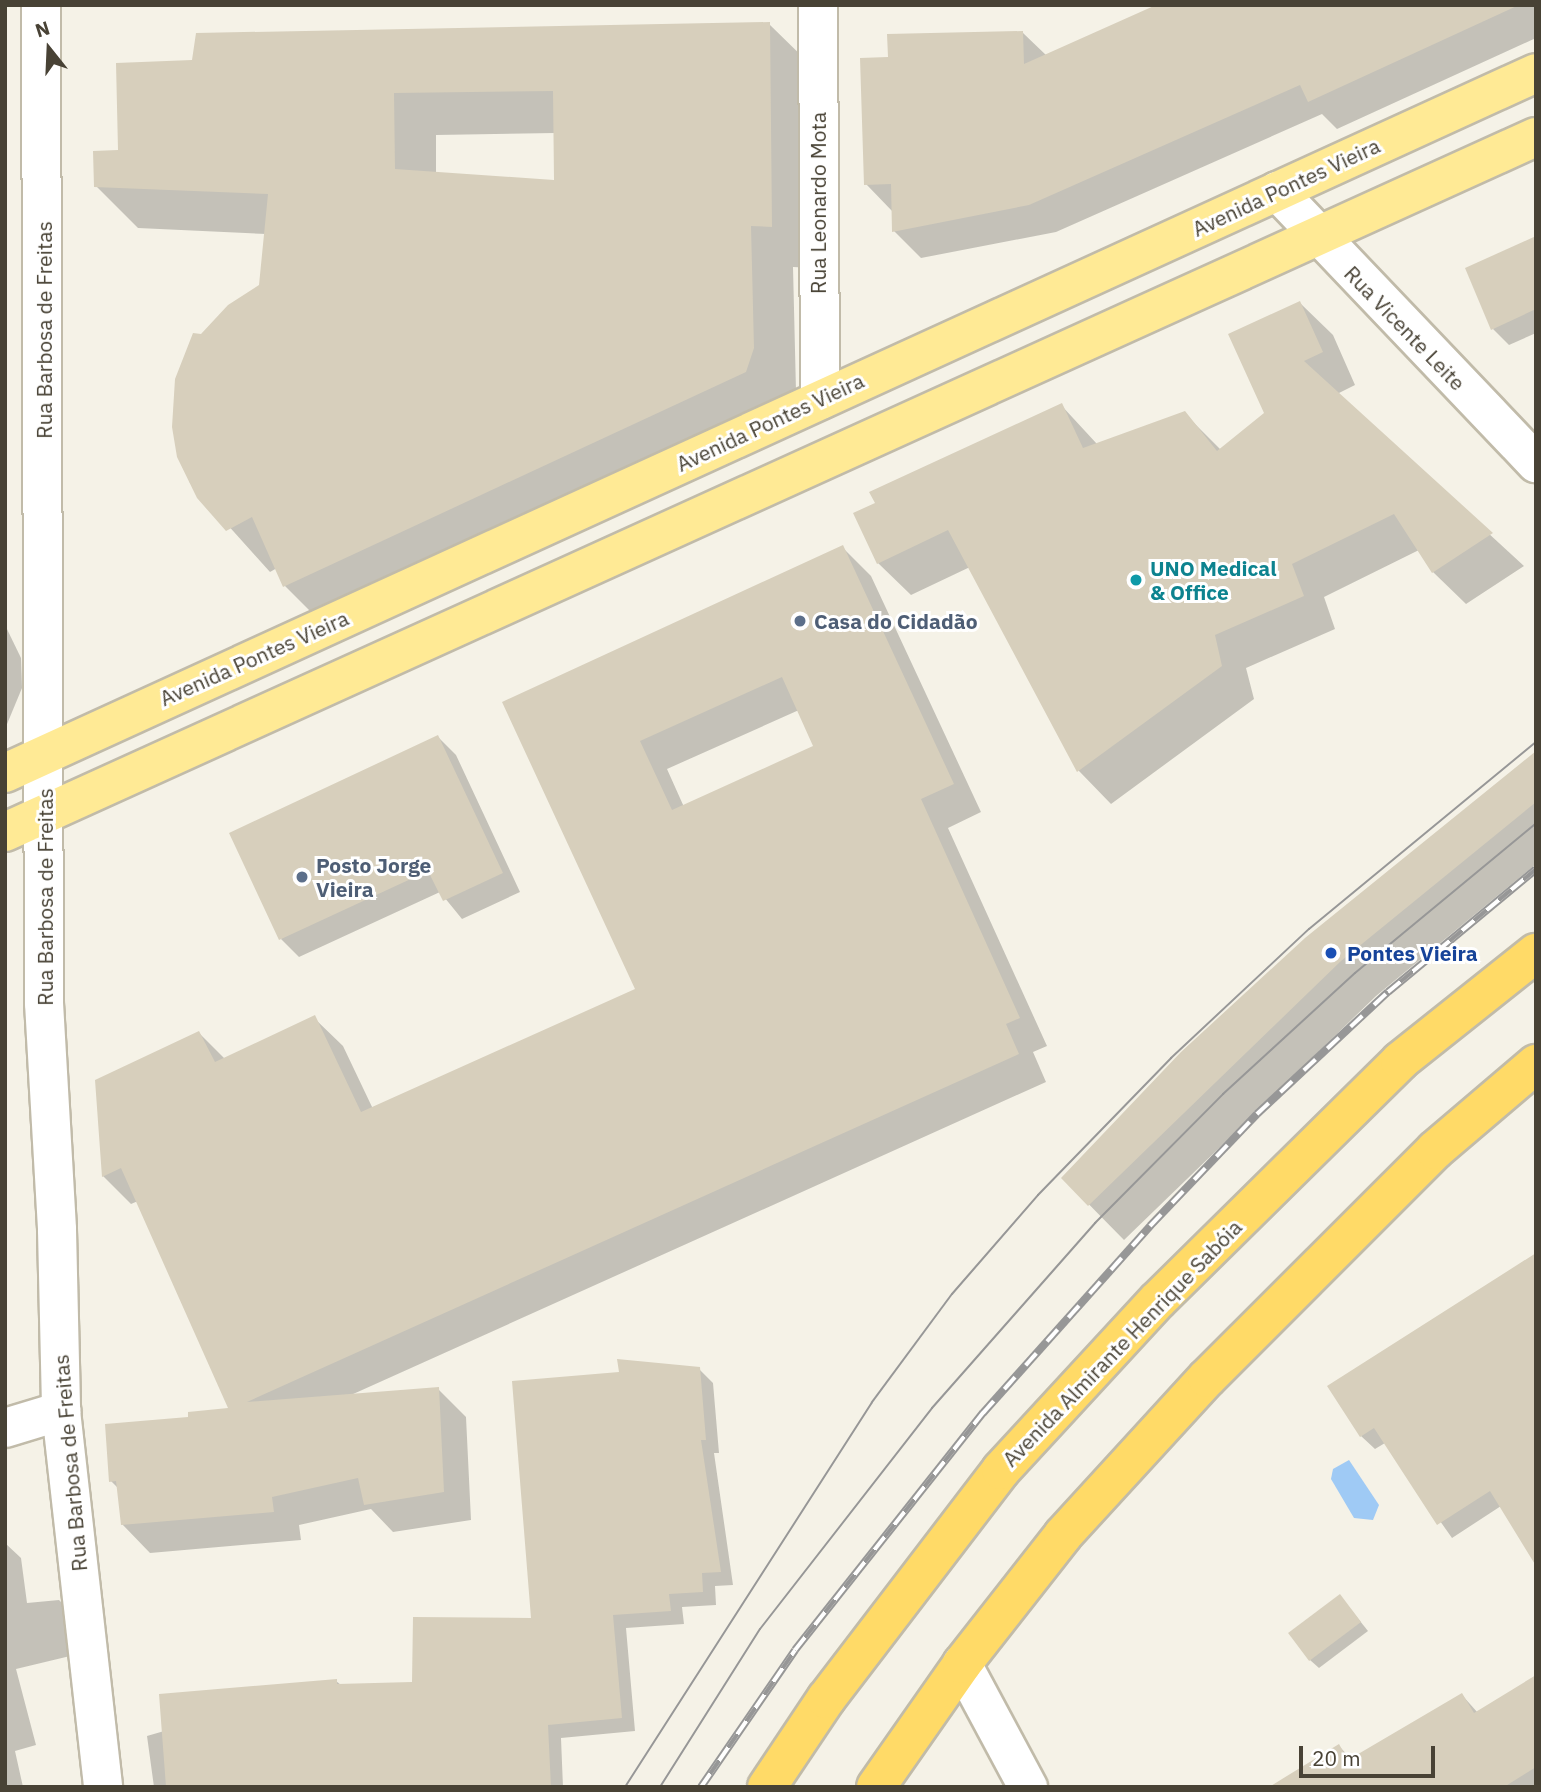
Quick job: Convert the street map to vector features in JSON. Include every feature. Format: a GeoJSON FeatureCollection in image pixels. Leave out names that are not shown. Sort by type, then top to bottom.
{"type":"FeatureCollection","features":[{"type":"Feature","properties":{"kind":"highway","name":"Avenida Almirante Henrique Sabóia"},"geometry":{"type":"LineString","coordinates":[[766,1787],[882,1624],[1019,1450],[1158,1300],[1400,1061],[1536,953]]}},
{"type":"Feature","properties":{"kind":"highway"},"geometry":{"type":"LineString","coordinates":[[876,1787],[962,1664],[1063,1535],[1207,1378],[1434,1150],[1536,1064]]}},
{"type":"Feature","properties":{"kind":"main road","name":"Avenida Pontes Vieira"},"geometry":{"type":"LineString","coordinates":[[5,773],[1536,73]]}},
{"type":"Feature","properties":{"kind":"main road"},"geometry":{"type":"LineString","coordinates":[[5,832],[1536,137]]}},
{"type":"Feature","properties":{"kind":"street","name":"Rua Barbosa de Freitas"},"geometry":{"type":"LineString","coordinates":[[41,5],[44,1003],[57,1230],[61,1411],[103,1787]]}},
{"type":"Feature","properties":{"kind":"street","name":"Rua Leonardo Mota"},"geometry":{"type":"LineString","coordinates":[[818,5],[820,400]]}},
{"type":"Feature","properties":{"kind":"street","name":"Rua Vicente Leite"},"geometry":{"type":"LineString","coordinates":[[1277,191],[1536,463]]}},
{"type":"Feature","properties":{"kind":"street"},"geometry":{"type":"LineString","coordinates":[[5,1429],[61,1411]]}},
{"type":"Feature","properties":{"kind":"street"},"geometry":{"type":"LineString","coordinates":[[962,1664],[1028,1787]]}},
{"type":"Feature","properties":{"kind":"water"},"geometry":{"type":"Polygon","coordinates":[[[1349,1460],[1379,1505],[1373,1520],[1354,1518],[1331,1479],[1333,1469],[1349,1460]]]}},
{"type":"Feature","properties":{"kind":"building"},"geometry":{"type":"Polygon","coordinates":[[[1156,5],[1519,5],[1308,102],[1300,85],[1029,205],[892,232],[891,184],[864,185],[860,58],[888,57],[887,34],[1023,31],[1024,64],[1156,5]]]}},
{"type":"Feature","properties":{"kind":"building"},"geometry":{"type":"Polygon","coordinates":[[[770,22],[772,227],[751,226],[754,348],[746,372],[283,587],[252,517],[226,531],[197,498],[177,457],[172,427],[175,379],[193,333],[201,334],[228,305],[259,285],[268,194],[94,187],[93,151],[118,150],[116,63],[192,60],[196,33],[770,22]],[[553,91],[394,93],[395,169],[554,180],[553,91]]]}},
{"type":"Feature","properties":{"kind":"building"},"geometry":{"type":"Polygon","coordinates":[[[1536,236],[1536,309],[1491,330],[1465,268],[1536,236]]]}},
{"type":"Feature","properties":{"kind":"building","name":"UNO Medical & Office"},"geometry":{"type":"Polygon","coordinates":[[[1300,301],[1323,352],[1304,361],[1493,533],[1432,573],[1394,514],[1292,564],[1304,596],[1215,635],[1222,666],[1077,772],[948,530],[877,564],[853,513],[875,503],[869,492],[1062,403],[1083,448],[1185,411],[1217,451],[1264,413],[1228,334],[1300,301]]]}},
{"type":"Feature","properties":{"kind":"building"},"geometry":{"type":"Polygon","coordinates":[[[843,545],[954,784],[921,799],[1020,1018],[1006,1024],[1019,1054],[247,1402],[439,1387],[444,1492],[364,1505],[358,1478],[272,1497],[274,1512],[121,1525],[116,1481],[109,1482],[105,1424],[188,1417],[188,1412],[228,1408],[121,1168],[102,1177],[95,1080],[199,1031],[215,1062],[315,1015],[361,1112],[635,989],[502,702],[843,545]],[[782,677],[640,741],[672,810],[813,746],[782,677]]]}},
{"type":"Feature","properties":{"kind":"building"},"geometry":{"type":"Polygon","coordinates":[[[438,735],[503,873],[443,901],[428,871],[279,940],[229,833],[438,735]]]}},
{"type":"Feature","properties":{"kind":"building","name":"Pontes Vieira"},"geometry":{"type":"Polygon","coordinates":[[[1536,751],[1536,802],[1341,961],[1088,1206],[1061,1178],[1181,1052],[1305,938],[1536,751]]]}},
{"type":"Feature","properties":{"kind":"building"},"geometry":{"type":"Polygon","coordinates":[[[1536,1253],[1536,1566],[1490,1491],[1437,1525],[1374,1428],[1360,1437],[1327,1386],[1536,1253]]]}},
{"type":"Feature","properties":{"kind":"building"},"geometry":{"type":"Polygon","coordinates":[[[617,1359],[700,1367],[706,1440],[701,1440],[721,1572],[702,1573],[703,1592],[669,1594],[671,1611],[613,1615],[622,1718],[548,1725],[551,1787],[166,1787],[159,1694],[337,1679],[337,1684],[412,1682],[413,1617],[531,1618],[512,1381],[619,1372],[617,1359]]]}},
{"type":"Feature","properties":{"kind":"building"},"geometry":{"type":"Polygon","coordinates":[[[1340,1594],[1361,1622],[1309,1661],[1288,1633],[1340,1594]]]}},
{"type":"Feature","properties":{"kind":"building"},"geometry":{"type":"Polygon","coordinates":[[[1536,1675],[1536,1767],[1504,1787],[1269,1787],[1339,1744],[1348,1760],[1462,1693],[1474,1713],[1536,1675]]]}},
{"type":"Feature","properties":{"kind":"tram line"},"geometry":{"type":"LineString","coordinates":[[625,1787],[872,1402],[952,1294],[1038,1195],[1171,1058],[1309,929],[1536,742]]}},
{"type":"Feature","properties":{"kind":"tram line"},"geometry":{"type":"LineString","coordinates":[[660,1787],[760,1629],[932,1408],[1095,1223],[1223,1094],[1355,973],[1536,823]]}},
{"type":"Feature","properties":{"kind":"railway"},"geometry":{"type":"LineString","coordinates":[[701,1787],[795,1650],[983,1413],[1150,1226],[1257,1114],[1388,992],[1536,869]]}},
{"type":"Feature","properties":{"kind":"place","name":"UNO Medical & Office"},"geometry":{"type":"Point","coordinates":[1136,580]}},
{"type":"Feature","properties":{"kind":"place","name":"Casa do Cidadão"},"geometry":{"type":"Point","coordinates":[800,621]}},
{"type":"Feature","properties":{"kind":"place","name":"Posto Jorge Vieira"},"geometry":{"type":"Point","coordinates":[302,877]}},
{"type":"Feature","properties":{"kind":"place","name":"Pontes Vieira"},"geometry":{"type":"Point","coordinates":[1331,953]}}]}
